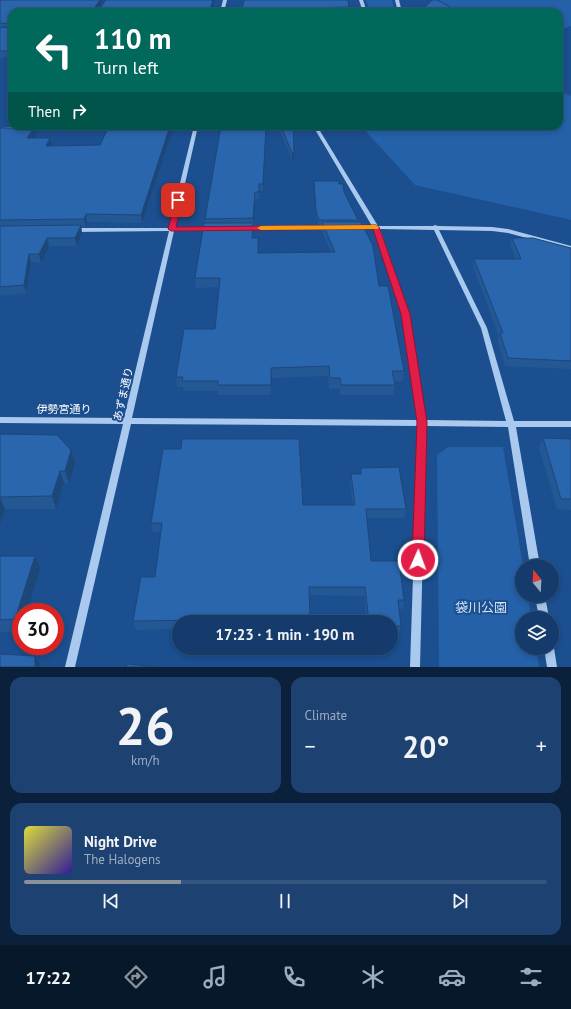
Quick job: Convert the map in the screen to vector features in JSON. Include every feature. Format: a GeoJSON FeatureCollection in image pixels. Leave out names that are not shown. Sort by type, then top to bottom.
{"type":"FeatureCollection","features":[{"type":"Feature","properties":{"kind":"street","name":"あずま通り"},"geometry":{"type":"LineString","coordinates":[[70,667],[195,130]]}},
{"type":"Feature","properties":{"kind":"street"},"geometry":{"type":"LineString","coordinates":[[317,130],[376,227],[406,314],[422,422],[415,667]]}},
{"type":"Feature","properties":{"kind":"street"},"geometry":{"type":"LineString","coordinates":[[234,228],[336,227]]}},
{"type":"Feature","properties":{"kind":"street"},"geometry":{"type":"LineString","coordinates":[[344,227],[435,227],[492,229],[508,231],[571,248]]}},
{"type":"Feature","properties":{"kind":"street"},"geometry":{"type":"LineString","coordinates":[[435,227],[484,328],[511,423],[534,559]]}},
{"type":"Feature","properties":{"kind":"street"},"geometry":{"type":"LineString","coordinates":[[62,230],[218,229]]}},
{"type":"Feature","properties":{"kind":"street","name":"伊勢宮通り"},"geometry":{"type":"LineString","coordinates":[[0,420],[571,424]]}},
{"type":"Feature","properties":{"kind":"street"},"geometry":{"type":"LineString","coordinates":[[550,655],[552,667]]}},
{"type":"Feature","properties":{"kind":"green space"},"geometry":{"type":"Polygon","coordinates":[[[366,0],[392,0],[394,8],[369,8],[366,0]]]}},
{"type":"Feature","properties":{"kind":"green space"},"geometry":{"type":"Polygon","coordinates":[[[439,0],[571,0],[571,26],[563,29],[563,8],[446,8],[439,0]]]}},
{"type":"Feature","properties":{"kind":"green space"},"geometry":{"type":"Polygon","coordinates":[[[563,93],[571,96],[571,220],[415,185],[365,130],[563,130],[563,93]]]}},
{"type":"Feature","properties":{"kind":"green space","name":"袋川公園"},"geometry":{"type":"Polygon","coordinates":[[[448,447],[503,447],[522,559],[515,559],[515,603],[529,603],[530,611],[515,611],[515,655],[537,655],[539,667],[439,667],[437,455],[448,447]]]}},
{"type":"Feature","properties":{"kind":"building"},"geometry":{"type":"Polygon","coordinates":[[[0,0],[100,0],[95,7],[100,8],[8,8],[8,24],[0,23],[0,0]]]}},
{"type":"Feature","properties":{"kind":"building"},"geometry":{"type":"Polygon","coordinates":[[[106,0],[213,0],[210,8],[100,8],[106,0]]]}},
{"type":"Feature","properties":{"kind":"building"},"geometry":{"type":"Polygon","coordinates":[[[244,0],[348,0],[349,7],[304,8],[242,8],[244,0]]]}},
{"type":"Feature","properties":{"kind":"building"},"geometry":{"type":"Polygon","coordinates":[[[432,0],[438,0],[451,8],[424,8],[432,0]]]}},
{"type":"Feature","properties":{"kind":"building"},"geometry":{"type":"Polygon","coordinates":[[[0,27],[8,28],[8,51],[0,51],[0,27]]]}},
{"type":"Feature","properties":{"kind":"building"},"geometry":{"type":"Polygon","coordinates":[[[0,128],[8,128],[8,130],[33,130],[27,138],[50,138],[46,146],[100,145],[107,130],[169,130],[141,215],[86,214],[84,219],[0,220],[0,128]]]}},
{"type":"Feature","properties":{"kind":"building"},"geometry":{"type":"Polygon","coordinates":[[[220,130],[266,130],[263,184],[259,184],[259,192],[255,192],[253,218],[205,219],[220,130]]]}},
{"type":"Feature","properties":{"kind":"building"},"geometry":{"type":"Polygon","coordinates":[[[283,130],[293,130],[294,153],[292,153],[283,130]]]}},
{"type":"Feature","properties":{"kind":"building"},"geometry":{"type":"Polygon","coordinates":[[[314,181],[339,181],[339,184],[343,184],[344,192],[358,220],[319,220],[316,211],[314,181]]]}},
{"type":"Feature","properties":{"kind":"building"},"geometry":{"type":"Polygon","coordinates":[[[322,222],[361,222],[373,246],[379,286],[388,286],[404,371],[392,371],[395,385],[341,385],[340,378],[330,378],[329,366],[271,368],[271,385],[218,385],[218,381],[182,381],[183,377],[176,377],[184,329],[215,329],[220,278],[195,278],[204,223],[253,223],[252,238],[258,238],[258,253],[335,252],[322,222]]]}},
{"type":"Feature","properties":{"kind":"building"},"geometry":{"type":"Polygon","coordinates":[[[81,225],[75,238],[47,238],[39,254],[29,254],[24,285],[0,287],[0,226],[81,225]]]}},
{"type":"Feature","properties":{"kind":"building"},"geometry":{"type":"Polygon","coordinates":[[[512,238],[533,238],[571,248],[571,361],[508,358],[500,333],[503,333],[474,259],[521,259],[512,238]]]}},
{"type":"Feature","properties":{"kind":"building"},"geometry":{"type":"Polygon","coordinates":[[[0,434],[57,435],[71,450],[65,471],[60,471],[52,496],[0,497],[0,434]]]}},
{"type":"Feature","properties":{"kind":"building"},"geometry":{"type":"Polygon","coordinates":[[[543,438],[571,439],[571,499],[561,499],[543,438]]]}},
{"type":"Feature","properties":{"kind":"building"},"geometry":{"type":"Polygon","coordinates":[[[182,439],[299,439],[303,505],[355,505],[351,474],[361,474],[361,468],[399,467],[406,509],[366,509],[371,561],[399,561],[404,600],[398,600],[401,626],[398,626],[398,615],[368,615],[365,587],[309,587],[310,615],[172,615],[172,620],[133,621],[141,577],[155,577],[162,523],[151,523],[163,449],[181,449],[182,439]]]}},
{"type":"Feature","properties":{"kind":"building"},"geometry":{"type":"Polygon","coordinates":[[[0,556],[35,556],[20,603],[12,603],[12,619],[0,620],[0,556]]]}},
{"type":"Feature","properties":{"kind":"building"},"geometry":{"type":"Polygon","coordinates":[[[0,654],[35,656],[35,667],[0,667],[0,654]]]}},
{"type":"Feature","properties":{"kind":"building"},"geometry":{"type":"Polygon","coordinates":[[[127,664],[157,667],[126,667],[127,664]]]}},
{"type":"Feature","properties":{"kind":"slow traffic"},"geometry":{"type":"LineString","coordinates":[[261,228],[376,227]]}},
{"type":"Feature","properties":{"kind":"route"},"geometry":{"type":"LineString","coordinates":[[178,200],[171,229],[376,227],[406,314],[422,422],[418,560]]}}]}
